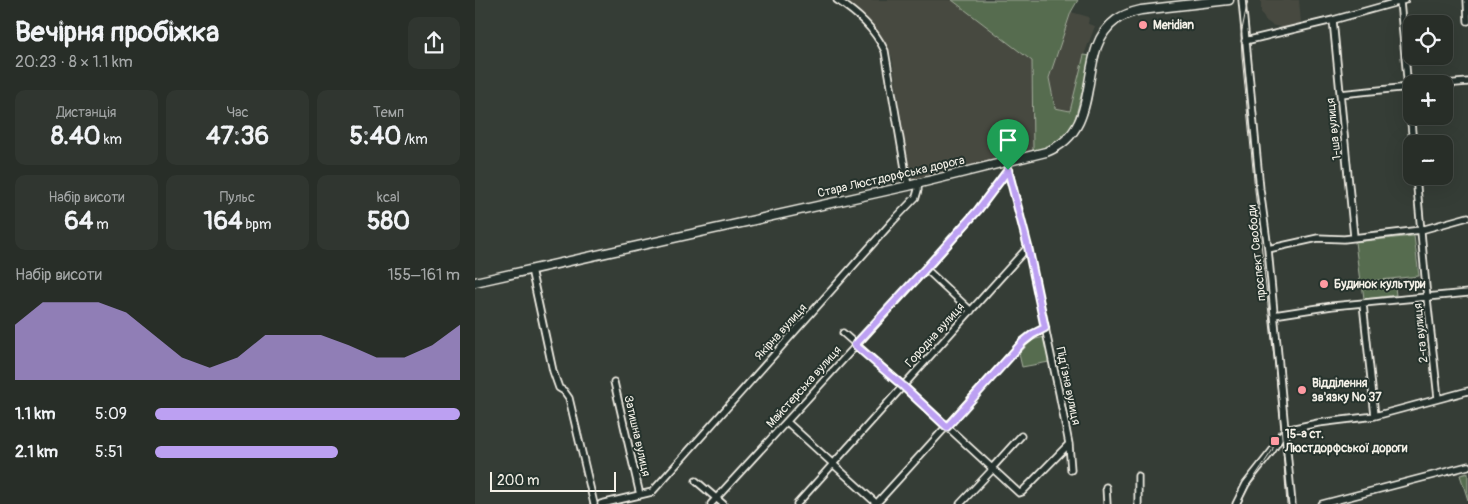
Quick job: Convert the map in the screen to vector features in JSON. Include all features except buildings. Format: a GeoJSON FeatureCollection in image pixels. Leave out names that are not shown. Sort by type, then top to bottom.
{"type":"FeatureCollection","features":[{"type":"Feature","properties":{"kind":"main road","name":"Стара Люстдорфська дорога"},"geometry":{"type":"LineString","coordinates":[[475,282],[908,186],[1008,166],[1052,150],[1067,141],[1074,132],[1080,119],[1098,45],[1105,31],[1116,20],[1131,12],[1141,10],[1229,0]]}},
{"type":"Feature","properties":{"kind":"street"},"geometry":{"type":"LineString","coordinates":[[837,0],[861,16],[880,41],[885,51],[908,186]]}},
{"type":"Feature","properties":{"kind":"street","name":"проспект Свободи"},"geometry":{"type":"LineString","coordinates":[[1242,0],[1292,504]]}},
{"type":"Feature","properties":{"kind":"street"},"geometry":{"type":"LineString","coordinates":[[1467,0],[1468,21]]}},
{"type":"Feature","properties":{"kind":"street"},"geometry":{"type":"LineString","coordinates":[[1245,41],[1403,1],[1409,75]]}},
{"type":"Feature","properties":{"kind":"street","name":"1-ша вулиця"},"geometry":{"type":"LineString","coordinates":[[1333,20],[1354,237]]}},
{"type":"Feature","properties":{"kind":"street"},"geometry":{"type":"LineString","coordinates":[[1453,83],[1468,82]]}},
{"type":"Feature","properties":{"kind":"street"},"geometry":{"type":"LineString","coordinates":[[1340,94],[1403,88]]}},
{"type":"Feature","properties":{"kind":"street","name":"Підʼїзна вулиця"},"geometry":{"type":"LineString","coordinates":[[1008,166],[1045,328],[1069,444],[1071,470]]}},
{"type":"Feature","properties":{"kind":"street","name":"Майстерська вулиця"},"geometry":{"type":"LineString","coordinates":[[711,504],[978,210],[1008,166]]}},
{"type":"Feature","properties":{"kind":"street","name":"Якірна вулиця"},"geometry":{"type":"LineString","coordinates":[[640,495],[652,492],[916,197],[918,184]]}},
{"type":"Feature","properties":{"kind":"street","name":"2-га вулиця"},"geometry":{"type":"LineString","coordinates":[[1417,185],[1438,398]]}},
{"type":"Feature","properties":{"kind":"street"},"geometry":{"type":"LineString","coordinates":[[1268,249],[1318,238],[1354,237],[1421,230],[1468,217]]}},
{"type":"Feature","properties":{"kind":"street","name":"Городна вулиця"},"geometry":{"type":"LineString","coordinates":[[797,504],[1028,247]]}},
{"type":"Feature","properties":{"kind":"street"},"geometry":{"type":"LineString","coordinates":[[926,268],[971,311]]}},
{"type":"Feature","properties":{"kind":"street"},"geometry":{"type":"LineString","coordinates":[[531,270],[553,372],[559,388],[569,398],[594,504]]}},
{"type":"Feature","properties":{"kind":"street"},"geometry":{"type":"LineString","coordinates":[[1274,315],[1332,306],[1468,293]]}},
{"type":"Feature","properties":{"kind":"street"},"geometry":{"type":"LineString","coordinates":[[1363,304],[1375,416]]}},
{"type":"Feature","properties":{"kind":"street"},"geometry":{"type":"LineString","coordinates":[[787,422],[877,504],[1023,342],[1045,328]]}},
{"type":"Feature","properties":{"kind":"street"},"geometry":{"type":"LineString","coordinates":[[843,333],[903,386],[992,470],[1020,493],[1069,444]]}},
{"type":"Feature","properties":{"kind":"street","name":"Затишна вулиця"},"geometry":{"type":"LineString","coordinates":[[614,382],[640,495]]}},
{"type":"Feature","properties":{"kind":"street"},"geometry":{"type":"LineString","coordinates":[[1236,504],[1246,484],[1272,451],[1285,430],[1375,416],[1468,391]]}},
{"type":"Feature","properties":{"kind":"street"},"geometry":{"type":"LineString","coordinates":[[960,504],[1021,436]]}},
{"type":"Feature","properties":{"kind":"street"},"geometry":{"type":"LineString","coordinates":[[1322,504],[1468,466]]}},
{"type":"Feature","properties":{"kind":"street"},"geometry":{"type":"LineString","coordinates":[[1138,476],[1138,504]]}},
{"type":"Feature","properties":{"kind":"street"},"geometry":{"type":"LineString","coordinates":[[696,480],[723,504]]}},
{"type":"Feature","properties":{"kind":"street"},"geometry":{"type":"LineString","coordinates":[[1106,487],[1107,504]]}},
{"type":"Feature","properties":{"kind":"street"},"geometry":{"type":"LineString","coordinates":[[601,504],[640,495]]}},
{"type":"Feature","properties":{"kind":"shaded area"},"geometry":{"type":"Polygon","coordinates":[[[839,0],[952,0],[1032,61],[1033,151],[910,180],[892,57],[875,27],[839,0]]]}},
{"type":"Feature","properties":{"kind":"shaded area"},"geometry":{"type":"Polygon","coordinates":[[[1261,0],[1299,0],[1301,23],[1283,28],[1272,25],[1265,20],[1261,12],[1261,0]]]}},
{"type":"Feature","properties":{"kind":"shaded area"},"geometry":{"type":"Polygon","coordinates":[[[1071,12],[1089,17],[1088,24],[1095,26],[1084,55],[1070,112],[1055,108],[1049,78],[1071,12]]]}},
{"type":"Feature","properties":{"kind":"green space"},"geometry":{"type":"Polygon","coordinates":[[[952,0],[1078,0],[1071,12],[1049,78],[1055,108],[1070,111],[1084,55],[1091,56],[1073,127],[1065,137],[1051,146],[1033,151],[1032,61],[952,0]]]}},
{"type":"Feature","properties":{"kind":"green space"},"geometry":{"type":"Polygon","coordinates":[[[1414,236],[1419,276],[1360,282],[1355,242],[1414,236]]]}},
{"type":"Feature","properties":{"kind":"green space"},"geometry":{"type":"Polygon","coordinates":[[[1394,280],[1396,295],[1364,299],[1362,283],[1394,280]]]}},
{"type":"Feature","properties":{"kind":"green space"},"geometry":{"type":"Polygon","coordinates":[[[1044,337],[1049,362],[1022,367],[1019,354],[1032,340],[1044,337]]]}},
{"type":"Feature","properties":{"kind":"green space"},"geometry":{"type":"Polygon","coordinates":[[[1468,473],[1468,500],[1460,475],[1468,473]]]}},
{"type":"Feature","properties":{"kind":"tram line"},"geometry":{"type":"LineString","coordinates":[[1248,0],[1241,35],[1242,56],[1280,411],[1287,504]]}},
{"type":"Feature","properties":{"kind":"tram line"},"geometry":{"type":"LineString","coordinates":[[1240,504],[1248,487],[1272,451],[1278,431]]}},
{"type":"Feature","properties":{"kind":"place","name":"Meridian"},"geometry":{"type":"Point","coordinates":[1143,25]}},
{"type":"Feature","properties":{"kind":"place","name":"Будинок культури"},"geometry":{"type":"Point","coordinates":[1324,284]}},
{"type":"Feature","properties":{"kind":"place","name":"Відділення зв'язку № 37"},"geometry":{"type":"Point","coordinates":[1302,390]}},
{"type":"Feature","properties":{"kind":"place","name":"15-а ст. Люстдорфської дороги"},"geometry":{"type":"Point","coordinates":[1275,441]}},
{"type":"Feature","properties":{"kind":"route"},"geometry":{"type":"LineString","coordinates":[[1008,170],[1028,247],[1045,328],[1023,342],[947,427],[855,345],[978,210],[1008,170]]}}]}
